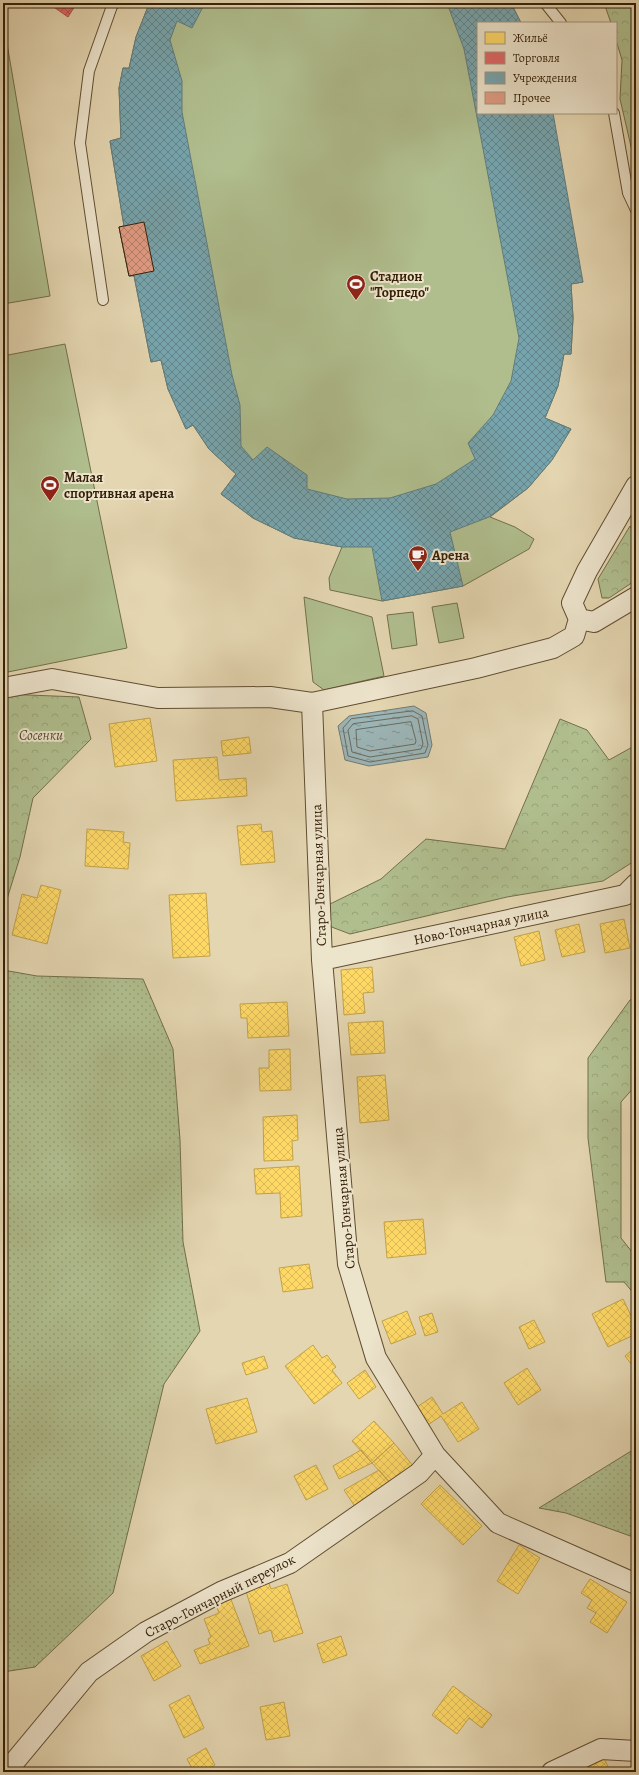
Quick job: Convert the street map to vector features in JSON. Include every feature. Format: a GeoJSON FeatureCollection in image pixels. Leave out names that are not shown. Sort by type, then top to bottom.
{"type":"FeatureCollection","features":[{"type":"Feature","properties":{"kind":"street"},"geometry":{"type":"LineString","coordinates":[[3,688],[52,679],[158,698],[270,697],[312,703],[476,668],[553,648],[574,636],[579,619],[572,603],[587,571],[636,486]]}},
{"type":"Feature","properties":{"kind":"street"},"geometry":{"type":"LineString","coordinates":[[579,619],[594,622],[636,597]]}},
{"type":"Feature","properties":{"kind":"street","name":"Старо-Гончарная улица"},"geometry":{"type":"LineString","coordinates":[[312,703],[322,960],[348,1264],[376,1358],[435,1456],[498,1522],[636,1584]]}},
{"type":"Feature","properties":{"kind":"street","name":"Ново-Гончарная улица"},"geometry":{"type":"LineString","coordinates":[[322,960],[624,895],[636,884]]}},
{"type":"Feature","properties":{"kind":"street","name":"Старо-Гончарный переулок"},"geometry":{"type":"LineString","coordinates":[[6,1772],[89,1672],[146,1632],[221,1592],[290,1563],[419,1473],[435,1456]]}},
{"type":"Feature","properties":{"kind":"street"},"geometry":{"type":"LineString","coordinates":[[552,1772],[602,1749],[636,1751]]}},
{"type":"Feature","properties":{"kind":"lane"},"geometry":{"type":"LineString","coordinates":[[103,300],[80,143],[89,72],[112,6],[115,3]]}},
{"type":"Feature","properties":{"kind":"lane"},"geometry":{"type":"LineString","coordinates":[[545,3],[560,22]]}},
{"type":"Feature","properties":{"kind":"lane"},"geometry":{"type":"LineString","coordinates":[[614,114],[628,193],[636,210]]}},
{"type":"Feature","properties":{"kind":"green space","name":"Стадион \"Торпедо\""},"geometry":{"type":"Polygon","coordinates":[[[158,3],[511,3],[520,22],[477,22],[477,114],[479,114],[583,282],[571,284],[573,318],[571,354],[564,354],[558,386],[545,418],[571,429],[552,460],[528,488],[490,517],[515,527],[534,539],[529,549],[463,586],[382,601],[330,590],[329,578],[342,547],[294,538],[253,518],[221,494],[236,474],[209,449],[193,425],[186,429],[168,389],[161,360],[151,362],[134,276],[129,276],[119,227],[124,226],[110,141],[121,138],[119,88],[123,68],[129,68],[136,37],[149,4],[156,6],[158,3]]]}},
{"type":"Feature","properties":{"kind":"green space"},"geometry":{"type":"Polygon","coordinates":[[[604,3],[636,3],[636,168],[620,99],[622,60],[617,43],[617,22],[611,22],[604,3]]]}},
{"type":"Feature","properties":{"kind":"green space"},"geometry":{"type":"Polygon","coordinates":[[[3,20],[50,296],[3,304],[3,20]]]}},
{"type":"Feature","properties":{"kind":"green space","name":"Малая спортивная арена"},"geometry":{"type":"Polygon","coordinates":[[[65,344],[127,648],[3,673],[3,356],[65,344]]]}},
{"type":"Feature","properties":{"kind":"green space"},"geometry":{"type":"Polygon","coordinates":[[[630,526],[636,536],[636,580],[609,598],[602,598],[598,579],[630,526]]]}},
{"type":"Feature","properties":{"kind":"green space"},"geometry":{"type":"Polygon","coordinates":[[[304,597],[372,617],[384,676],[324,690],[313,682],[304,597]]]}},
{"type":"Feature","properties":{"kind":"green space"},"geometry":{"type":"Polygon","coordinates":[[[457,603],[464,638],[439,643],[432,607],[457,603]]]}},
{"type":"Feature","properties":{"kind":"green space"},"geometry":{"type":"Polygon","coordinates":[[[413,612],[417,645],[392,649],[387,615],[413,612]]]}},
{"type":"Feature","properties":{"kind":"green space","name":"Сосенки"},"geometry":{"type":"Polygon","coordinates":[[[3,694],[79,697],[91,739],[33,798],[20,857],[3,912],[3,694]]]}},
{"type":"Feature","properties":{"kind":"green space"},"geometry":{"type":"Polygon","coordinates":[[[560,719],[587,730],[609,760],[636,745],[636,860],[603,881],[507,897],[350,934],[329,926],[326,906],[381,879],[426,839],[505,849],[560,719]]]}},
{"type":"Feature","properties":{"kind":"green space"},"geometry":{"type":"Polygon","coordinates":[[[3,970],[37,976],[143,979],[173,1049],[180,1140],[183,1242],[200,1331],[164,1384],[113,1593],[35,1667],[3,1672],[3,970]]]}},
{"type":"Feature","properties":{"kind":"green space"},"geometry":{"type":"Polygon","coordinates":[[[636,997],[636,1085],[621,1102],[621,1238],[636,1257],[636,1296],[624,1282],[606,1282],[588,1138],[588,1058],[630,1000],[636,997]]]}},
{"type":"Feature","properties":{"kind":"green space"},"geometry":{"type":"Polygon","coordinates":[[[636,1448],[636,1538],[566,1513],[539,1508],[636,1448]]]}},
{"type":"Feature","properties":{"kind":"water"},"geometry":{"type":"Polygon","coordinates":[[[414,706],[426,713],[432,745],[428,757],[369,766],[345,760],[338,726],[349,716],[414,706]]]}},
{"type":"Feature","properties":{"kind":"building: Жильё"},"geometry":{"type":"Polygon","coordinates":[[[150,718],[157,761],[115,767],[109,724],[150,718]]]}},
{"type":"Feature","properties":{"kind":"building: Жильё"},"geometry":{"type":"Polygon","coordinates":[[[249,737],[251,753],[223,756],[221,741],[249,737]]]}},
{"type":"Feature","properties":{"kind":"building: Жильё"},"geometry":{"type":"Polygon","coordinates":[[[217,757],[219,780],[246,778],[247,796],[176,801],[173,760],[217,757]]]}},
{"type":"Feature","properties":{"kind":"building: Жильё"},"geometry":{"type":"Polygon","coordinates":[[[261,824],[262,832],[272,831],[275,862],[241,865],[237,826],[261,824]]]}},
{"type":"Feature","properties":{"kind":"building: Жильё"},"geometry":{"type":"Polygon","coordinates":[[[87,829],[124,832],[123,842],[130,843],[128,869],[85,866],[87,829]]]}},
{"type":"Feature","properties":{"kind":"building: Жильё"},"geometry":{"type":"Polygon","coordinates":[[[41,885],[61,890],[47,944],[12,935],[22,894],[37,898],[41,885]]]}},
{"type":"Feature","properties":{"kind":"building: Жильё"},"geometry":{"type":"Polygon","coordinates":[[[206,893],[210,956],[173,958],[169,895],[206,893]]]}},
{"type":"Feature","properties":{"kind":"building: Жильё"},"geometry":{"type":"Polygon","coordinates":[[[624,919],[630,948],[605,953],[600,924],[624,919]]]}},
{"type":"Feature","properties":{"kind":"building: Жильё"},"geometry":{"type":"Polygon","coordinates":[[[579,924],[585,952],[562,957],[555,930],[579,924]]]}},
{"type":"Feature","properties":{"kind":"building: Жильё"},"geometry":{"type":"Polygon","coordinates":[[[539,931],[545,960],[521,966],[514,937],[539,931]]]}},
{"type":"Feature","properties":{"kind":"building: Жильё"},"geometry":{"type":"Polygon","coordinates":[[[372,967],[374,992],[363,993],[365,1013],[344,1015],[341,970],[372,967]]]}},
{"type":"Feature","properties":{"kind":"building: Жильё"},"geometry":{"type":"Polygon","coordinates":[[[287,1002],[289,1036],[248,1038],[247,1018],[241,1018],[240,1004],[287,1002]]]}},
{"type":"Feature","properties":{"kind":"building: Жильё"},"geometry":{"type":"Polygon","coordinates":[[[383,1021],[385,1053],[351,1055],[348,1023],[383,1021]]]}},
{"type":"Feature","properties":{"kind":"building: Жильё"},"geometry":{"type":"Polygon","coordinates":[[[290,1049],[291,1090],[260,1091],[259,1068],[269,1068],[269,1050],[290,1049]]]}},
{"type":"Feature","properties":{"kind":"building: Жильё"},"geometry":{"type":"Polygon","coordinates":[[[385,1075],[389,1120],[360,1123],[357,1077],[385,1075]]]}},
{"type":"Feature","properties":{"kind":"building: Жильё"},"geometry":{"type":"Polygon","coordinates":[[[297,1115],[298,1140],[292,1141],[293,1160],[264,1161],[263,1117],[297,1115]]]}},
{"type":"Feature","properties":{"kind":"building: Жильё"},"geometry":{"type":"Polygon","coordinates":[[[299,1166],[302,1216],[281,1218],[280,1193],[256,1194],[254,1169],[299,1166]]]}},
{"type":"Feature","properties":{"kind":"building: Жильё"},"geometry":{"type":"Polygon","coordinates":[[[423,1219],[426,1254],[387,1258],[384,1222],[423,1219]]]}},
{"type":"Feature","properties":{"kind":"building: Жильё"},"geometry":{"type":"Polygon","coordinates":[[[309,1264],[313,1288],[283,1292],[279,1268],[309,1264]]]}},
{"type":"Feature","properties":{"kind":"building: Жильё"},"geometry":{"type":"Polygon","coordinates":[[[623,1299],[636,1326],[636,1334],[608,1347],[592,1314],[623,1299]]]}},
{"type":"Feature","properties":{"kind":"building: Жильё"},"geometry":{"type":"Polygon","coordinates":[[[407,1311],[416,1334],[391,1344],[382,1321],[407,1311]]]}},
{"type":"Feature","properties":{"kind":"building: Жильё"},"geometry":{"type":"Polygon","coordinates":[[[432,1313],[438,1332],[425,1336],[419,1317],[432,1313]]]}},
{"type":"Feature","properties":{"kind":"building: Жильё"},"geometry":{"type":"Polygon","coordinates":[[[534,1320],[545,1342],[529,1349],[519,1327],[534,1320]]]}},
{"type":"Feature","properties":{"kind":"building: Жильё"},"geometry":{"type":"Polygon","coordinates":[[[313,1345],[322,1358],[327,1355],[336,1367],[332,1370],[342,1383],[314,1404],[285,1366],[313,1345]]]}},
{"type":"Feature","properties":{"kind":"building: Жильё"},"geometry":{"type":"Polygon","coordinates":[[[636,1347],[636,1370],[625,1356],[636,1347]]]}},
{"type":"Feature","properties":{"kind":"building: Жильё"},"geometry":{"type":"Polygon","coordinates":[[[264,1356],[268,1368],[246,1375],[242,1363],[264,1356]]]}},
{"type":"Feature","properties":{"kind":"building: Жильё"},"geometry":{"type":"Polygon","coordinates":[[[527,1368],[541,1390],[518,1405],[504,1383],[527,1368]]]}},
{"type":"Feature","properties":{"kind":"building: Жильё"},"geometry":{"type":"Polygon","coordinates":[[[365,1370],[376,1387],[359,1399],[347,1383],[365,1370]]]}},
{"type":"Feature","properties":{"kind":"building: Жильё"},"geometry":{"type":"Polygon","coordinates":[[[432,1397],[443,1414],[462,1402],[479,1429],[458,1442],[441,1416],[425,1427],[414,1409],[432,1397]]]}},
{"type":"Feature","properties":{"kind":"building: Жильё"},"geometry":{"type":"Polygon","coordinates":[[[247,1398],[257,1432],[216,1444],[206,1409],[247,1398]]]}},
{"type":"Feature","properties":{"kind":"building: Жильё"},"geometry":{"type":"Polygon","coordinates":[[[374,1421],[394,1443],[372,1463],[352,1441],[374,1421]]]}},
{"type":"Feature","properties":{"kind":"building: Жильё"},"geometry":{"type":"Polygon","coordinates":[[[394,1443],[414,1467],[392,1485],[372,1463],[394,1443]]]}},
{"type":"Feature","properties":{"kind":"building: Жильё"},"geometry":{"type":"Polygon","coordinates":[[[361,1450],[372,1463],[339,1479],[333,1466],[361,1450]]]}},
{"type":"Feature","properties":{"kind":"building: Жильё"},"geometry":{"type":"Polygon","coordinates":[[[316,1465],[328,1489],[306,1500],[294,1476],[316,1465]]]}},
{"type":"Feature","properties":{"kind":"building: Жильё"},"geometry":{"type":"Polygon","coordinates":[[[379,1470],[392,1485],[356,1508],[344,1490],[379,1470]]]}},
{"type":"Feature","properties":{"kind":"building: Жильё"},"geometry":{"type":"Polygon","coordinates":[[[440,1485],[482,1526],[463,1545],[421,1504],[440,1485]]]}},
{"type":"Feature","properties":{"kind":"building: Жильё"},"geometry":{"type":"Polygon","coordinates":[[[519,1545],[540,1558],[518,1594],[497,1581],[519,1545]]]}},
{"type":"Feature","properties":{"kind":"building: Жильё"},"geometry":{"type":"Polygon","coordinates":[[[590,1579],[627,1602],[607,1633],[590,1622],[596,1613],[587,1608],[592,1600],[581,1593],[590,1579]]]}},
{"type":"Feature","properties":{"kind":"building: Жильё"},"geometry":{"type":"Polygon","coordinates":[[[268,1581],[271,1589],[287,1584],[303,1633],[274,1642],[271,1630],[259,1634],[245,1588],[268,1581]]]}},
{"type":"Feature","properties":{"kind":"building: Жильё"},"geometry":{"type":"Polygon","coordinates":[[[230,1597],[249,1646],[200,1664],[194,1650],[210,1644],[208,1639],[211,1637],[204,1619],[219,1613],[215,1602],[230,1597]]]}},
{"type":"Feature","properties":{"kind":"building: Жильё"},"geometry":{"type":"Polygon","coordinates":[[[341,1636],[347,1655],[323,1663],[317,1644],[341,1636]]]}},
{"type":"Feature","properties":{"kind":"building: Жильё"},"geometry":{"type":"Polygon","coordinates":[[[167,1641],[181,1666],[154,1681],[141,1656],[167,1641]]]}},
{"type":"Feature","properties":{"kind":"building: Жильё"},"geometry":{"type":"Polygon","coordinates":[[[453,1686],[492,1715],[482,1728],[469,1718],[457,1734],[432,1715],[453,1686]]]}},
{"type":"Feature","properties":{"kind":"building: Жильё"},"geometry":{"type":"Polygon","coordinates":[[[189,1695],[204,1728],[184,1738],[169,1705],[189,1695]]]}},
{"type":"Feature","properties":{"kind":"building: Жильё"},"geometry":{"type":"Polygon","coordinates":[[[284,1702],[290,1736],[266,1740],[260,1707],[284,1702]]]}},
{"type":"Feature","properties":{"kind":"building: Жильё"},"geometry":{"type":"Polygon","coordinates":[[[206,1748],[215,1765],[202,1772],[194,1772],[187,1759],[206,1748]]]}},
{"type":"Feature","properties":{"kind":"building: Жильё"},"geometry":{"type":"Polygon","coordinates":[[[601,1753],[611,1772],[575,1772],[601,1753]]]}},
{"type":"Feature","properties":{"kind":"building: Торговля"},"geometry":{"type":"Polygon","coordinates":[[[48,3],[77,3],[68,17],[48,3]]]}},
{"type":"Feature","properties":{"kind":"building: Учреждения"},"geometry":{"type":"Polygon","coordinates":[[[158,3],[205,3],[192,28],[177,21],[170,40],[182,81],[182,112],[232,375],[240,405],[241,446],[253,460],[267,447],[307,475],[307,489],[347,499],[390,498],[436,484],[475,459],[468,443],[493,415],[511,381],[519,338],[464,49],[447,3],[511,3],[520,22],[477,22],[477,114],[553,114],[583,282],[571,284],[573,318],[571,354],[564,354],[558,386],[545,418],[571,429],[552,460],[528,488],[489,517],[450,532],[463,586],[382,601],[372,547],[342,547],[294,538],[253,518],[221,494],[236,474],[209,449],[193,425],[186,429],[168,389],[161,360],[151,362],[134,275],[129,276],[119,227],[124,226],[110,141],[121,138],[119,88],[123,68],[129,69],[136,37],[149,4],[156,6],[158,3]]]}},
{"type":"Feature","properties":{"kind":"building: Прочее"},"geometry":{"type":"Polygon","coordinates":[[[144,222],[154,271],[129,276],[119,227],[144,222]]]}},
{"type":"Feature","properties":{"kind":"place","name":"Стадион \"Торпедо\""},"geometry":{"type":"Point","coordinates":[356,301]}},
{"type":"Feature","properties":{"kind":"place","name":"Малая спортивная арена"},"geometry":{"type":"Point","coordinates":[50,502]}},
{"type":"Feature","properties":{"kind":"place","name":"Арена"},"geometry":{"type":"Point","coordinates":[418,572]}}]}
